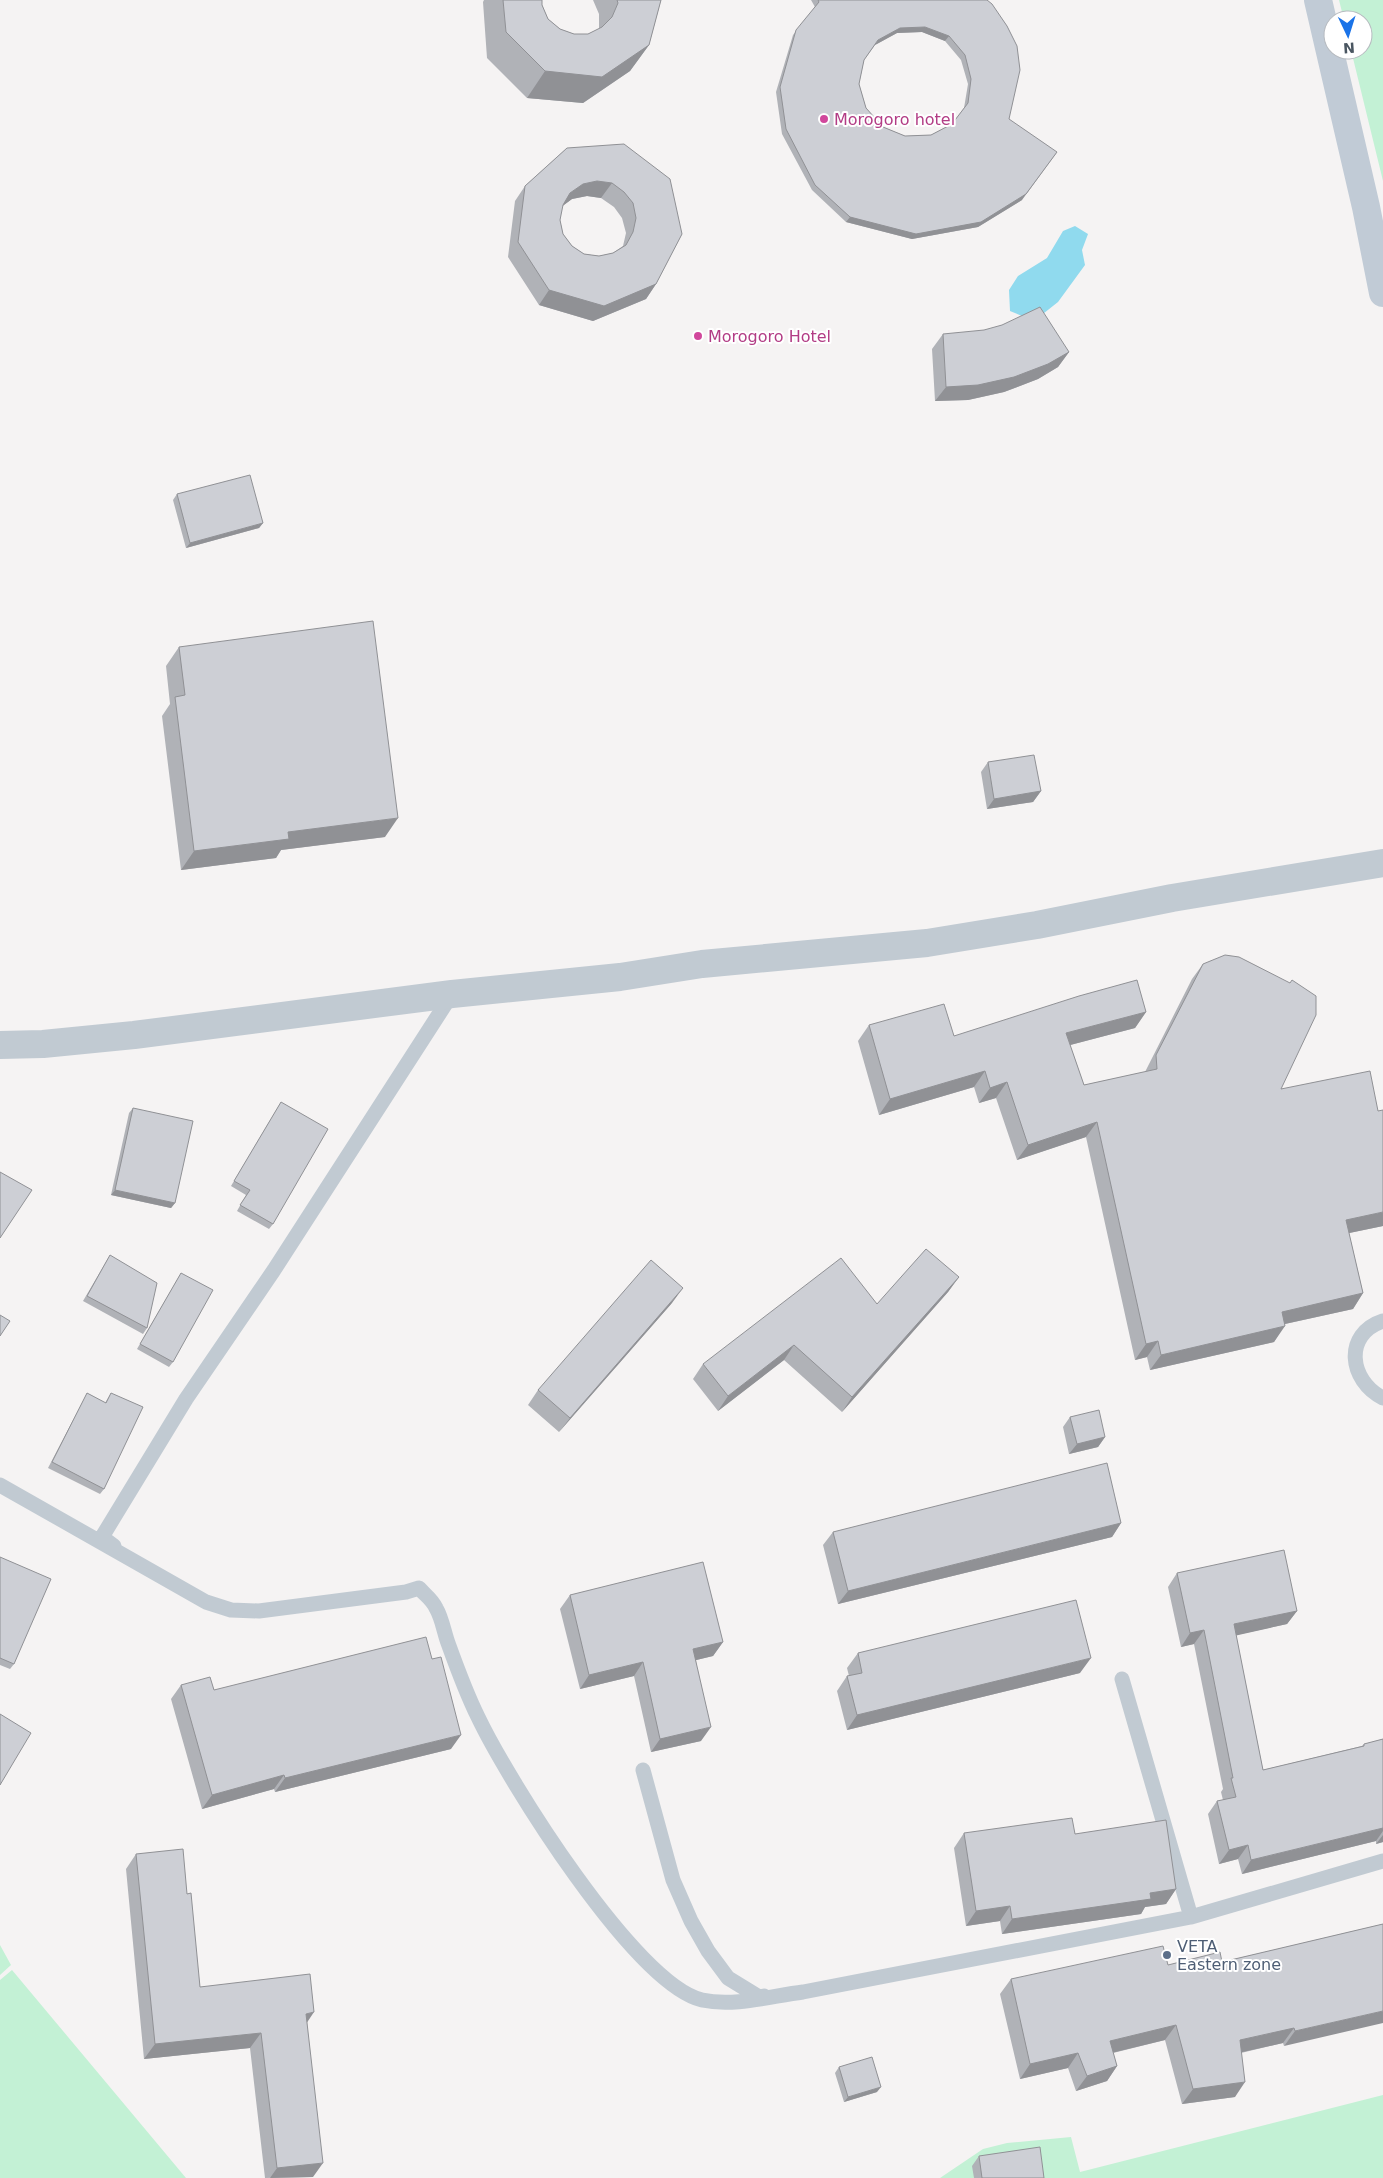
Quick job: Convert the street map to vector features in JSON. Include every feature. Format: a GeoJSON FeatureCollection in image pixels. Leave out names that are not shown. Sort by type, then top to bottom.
{"type":"FeatureCollection","features":[{"type":"Feature","properties":{"kind":"street"},"geometry":{"type":"LineString","coordinates":[[1318,0],[1366,207],[1383,293]]}},
{"type":"Feature","properties":{"kind":"street"},"geometry":{"type":"LineString","coordinates":[[0,1045],[43,1044],[134,1035],[452,994],[620,977],[702,964],[927,943],[1383,863]]}},
{"type":"Feature","properties":{"kind":"lane"},"geometry":{"type":"LineString","coordinates":[[119,1551],[102,1536],[186,1400],[274,1270],[452,994]]}},
{"type":"Feature","properties":{"kind":"lane"},"geometry":{"type":"LineString","coordinates":[[1383,1321],[1372,1325],[1364,1332],[1355,1357],[1360,1377],[1365,1385],[1383,1398]]}},
{"type":"Feature","properties":{"kind":"lane"},"geometry":{"type":"LineString","coordinates":[[0,1485],[206,1602],[231,1610],[266,1610],[406,1592],[420,1588],[437,1609],[467,1694],[478,1719],[540,1824],[626,1940],[674,1987],[702,2000],[740,2001],[803,1992],[1191,1917],[1383,1861]]}},
{"type":"Feature","properties":{"kind":"lane"},"geometry":{"type":"LineString","coordinates":[[1122,1679],[1191,1917]]}},
{"type":"Feature","properties":{"kind":"lane"},"geometry":{"type":"LineString","coordinates":[[643,1770],[673,1880],[691,1921],[721,1970],[728,1978],[759,1997],[803,1992]]}},
{"type":"Feature","properties":{"kind":"green space"},"geometry":{"type":"Polygon","coordinates":[[[1339,0],[1383,0],[1383,181],[1353,60],[1373,60],[1373,10],[1342,10],[1339,0]]]}},
{"type":"Feature","properties":{"kind":"green space"},"geometry":{"type":"Polygon","coordinates":[[[0,1945],[11,1965],[0,1975],[0,1945]]]}},
{"type":"Feature","properties":{"kind":"green space"},"geometry":{"type":"Polygon","coordinates":[[[12,1970],[186,2178],[0,2178],[0,1980],[12,1970]]]}},
{"type":"Feature","properties":{"kind":"green space"},"geometry":{"type":"Polygon","coordinates":[[[1383,2095],[1383,2178],[940,2178],[983,2149],[1007,2143],[1071,2137],[1080,2172],[1383,2095]]]}},
{"type":"Feature","properties":{"kind":"water"},"geometry":{"type":"Polygon","coordinates":[[[1075,226],[1088,234],[1082,250],[1085,265],[1058,302],[1034,321],[1010,311],[1009,290],[1018,276],[1047,258],[1063,231],[1075,226]]]}},
{"type":"Feature","properties":{"kind":"building"},"geometry":{"type":"Polygon","coordinates":[[[503,0],[542,0],[542,5],[548,19],[560,29],[574,34],[588,34],[602,27],[612,17],[618,3],[617,0],[661,0],[649,45],[602,77],[545,71],[506,32],[503,0]]]}},
{"type":"Feature","properties":{"kind":"building","name":"Morogoro hotel"},"geometry":{"type":"Polygon","coordinates":[[[818,0],[987,0],[992,4],[1007,26],[1017,46],[1020,70],[1009,119],[1057,152],[1026,194],[981,222],[916,234],[850,217],[815,185],[786,129],[780,87],[796,30],[819,2],[818,0]],[[925,27],[900,28],[878,40],[864,60],[859,84],[866,108],[883,127],[905,136],[931,135],[952,124],[968,103],[971,79],[965,55],[949,36],[925,27]]]}},
{"type":"Feature","properties":{"kind":"building"},"geometry":{"type":"Polygon","coordinates":[[[624,144],[670,179],[682,234],[656,284],[604,306],[549,290],[518,242],[525,186],[567,148],[624,144]],[[597,181],[583,184],[570,193],[563,205],[560,220],[563,234],[572,246],[584,254],[599,256],[613,253],[626,245],[633,232],[636,218],[633,203],[624,192],[612,183],[597,181]]]}},
{"type":"Feature","properties":{"kind":"building"},"geometry":{"type":"Polygon","coordinates":[[[1040,307],[1069,352],[1048,364],[1014,377],[978,385],[946,387],[943,334],[984,330],[1002,325],[1040,307]]]}},
{"type":"Feature","properties":{"kind":"building"},"geometry":{"type":"Polygon","coordinates":[[[250,475],[263,523],[190,543],[177,494],[250,475]]]}},
{"type":"Feature","properties":{"kind":"building"},"geometry":{"type":"Polygon","coordinates":[[[373,621],[398,818],[288,832],[289,839],[194,851],[175,697],[185,695],[179,647],[373,621]]]}},
{"type":"Feature","properties":{"kind":"building"},"geometry":{"type":"Polygon","coordinates":[[[1034,755],[1041,791],[994,799],[988,762],[1034,755]]]}},
{"type":"Feature","properties":{"kind":"building"},"geometry":{"type":"Polygon","coordinates":[[[1225,955],[1239,957],[1290,983],[1292,980],[1316,996],[1316,1015],[1281,1089],[1370,1071],[1378,1111],[1383,1110],[1383,1212],[1346,1220],[1363,1293],[1282,1312],[1285,1326],[1161,1355],[1158,1341],[1146,1344],[1097,1122],[1028,1145],[1007,1082],[990,1088],[985,1071],[890,1099],[869,1025],[944,1004],[954,1036],[1079,996],[1137,980],[1146,1012],[1066,1033],[1084,1085],[1157,1069],[1156,1055],[1203,964],[1225,955]]]}},
{"type":"Feature","properties":{"kind":"building"},"geometry":{"type":"Polygon","coordinates":[[[281,1102],[328,1129],[273,1224],[240,1205],[250,1190],[234,1181],[281,1102]]]}},
{"type":"Feature","properties":{"kind":"building"},"geometry":{"type":"Polygon","coordinates":[[[133,1108],[193,1121],[175,1203],[115,1190],[133,1108]]]}},
{"type":"Feature","properties":{"kind":"building"},"geometry":{"type":"Polygon","coordinates":[[[0,1172],[32,1190],[0,1238],[0,1172]]]}},
{"type":"Feature","properties":{"kind":"building"},"geometry":{"type":"Polygon","coordinates":[[[926,1249],[959,1277],[852,1397],[794,1345],[728,1396],[703,1364],[841,1258],[877,1304],[926,1249]]]}},
{"type":"Feature","properties":{"kind":"building"},"geometry":{"type":"Polygon","coordinates":[[[110,1255],[157,1283],[147,1328],[87,1296],[110,1255]]]}},
{"type":"Feature","properties":{"kind":"building"},"geometry":{"type":"Polygon","coordinates":[[[651,1260],[683,1288],[570,1418],[538,1390],[651,1260]]]}},
{"type":"Feature","properties":{"kind":"building"},"geometry":{"type":"Polygon","coordinates":[[[181,1273],[213,1290],[173,1362],[140,1344],[181,1273]]]}},
{"type":"Feature","properties":{"kind":"building"},"geometry":{"type":"Polygon","coordinates":[[[0,1315],[10,1321],[0,1336],[0,1315]]]}},
{"type":"Feature","properties":{"kind":"building"},"geometry":{"type":"Polygon","coordinates":[[[87,1393],[106,1403],[111,1393],[143,1407],[104,1489],[52,1462],[87,1393]]]}},
{"type":"Feature","properties":{"kind":"building"},"geometry":{"type":"Polygon","coordinates":[[[1099,1410],[1105,1437],[1077,1444],[1070,1417],[1099,1410]]]}},
{"type":"Feature","properties":{"kind":"building"},"geometry":{"type":"Polygon","coordinates":[[[1107,1463],[1121,1523],[848,1591],[833,1532],[1107,1463]]]}},
{"type":"Feature","properties":{"kind":"building"},"geometry":{"type":"Polygon","coordinates":[[[1284,1550],[1297,1611],[1234,1624],[1263,1770],[1364,1746],[1364,1744],[1383,1739],[1383,1828],[1251,1860],[1248,1845],[1229,1850],[1217,1801],[1236,1797],[1231,1778],[1233,1778],[1204,1630],[1190,1633],[1177,1573],[1284,1550]]]}},
{"type":"Feature","properties":{"kind":"building"},"geometry":{"type":"Polygon","coordinates":[[[0,1557],[51,1579],[14,1664],[0,1658],[0,1557]]]}},
{"type":"Feature","properties":{"kind":"building"},"geometry":{"type":"Polygon","coordinates":[[[703,1562],[723,1642],[693,1649],[711,1727],[660,1739],[643,1662],[589,1675],[570,1595],[703,1562]]]}},
{"type":"Feature","properties":{"kind":"building"},"geometry":{"type":"Polygon","coordinates":[[[1076,1600],[1091,1658],[857,1715],[847,1676],[862,1673],[858,1653],[1076,1600]]]}},
{"type":"Feature","properties":{"kind":"building"},"geometry":{"type":"Polygon","coordinates":[[[426,1637],[432,1659],[441,1657],[461,1735],[285,1778],[284,1775],[212,1795],[181,1685],[210,1677],[214,1690],[426,1637]]]}},
{"type":"Feature","properties":{"kind":"building"},"geometry":{"type":"Polygon","coordinates":[[[0,1714],[31,1733],[0,1785],[0,1714]]]}},
{"type":"Feature","properties":{"kind":"building"},"geometry":{"type":"Polygon","coordinates":[[[1072,1818],[1075,1834],[1166,1820],[1176,1889],[1150,1893],[1151,1899],[1012,1919],[1010,1906],[976,1911],[964,1833],[1072,1818]]]}},
{"type":"Feature","properties":{"kind":"building"},"geometry":{"type":"Polygon","coordinates":[[[183,1849],[187,1894],[191,1893],[200,1987],[310,1974],[314,2012],[306,2014],[323,2163],[277,2168],[261,2033],[155,2044],[136,1854],[183,1849]]]}},
{"type":"Feature","properties":{"kind":"building"},"geometry":{"type":"Polygon","coordinates":[[[1383,1924],[1383,2011],[1295,2031],[1294,2028],[1240,2040],[1245,2082],[1193,2089],[1176,2025],[1110,2041],[1117,2066],[1087,2076],[1078,2053],[1030,2064],[1011,1979],[1163,1946],[1168,1965],[1220,1952],[1222,1962],[1383,1924]]]}},
{"type":"Feature","properties":{"kind":"building"},"geometry":{"type":"Polygon","coordinates":[[[872,2057],[881,2087],[848,2097],[839,2067],[872,2057]]]}},
{"type":"Feature","properties":{"kind":"building"},"geometry":{"type":"Polygon","coordinates":[[[1040,2147],[1044,2178],[982,2178],[979,2156],[1040,2147]]]}},
{"type":"Feature","properties":{"kind":"place","name":"Morogoro hotel"},"geometry":{"type":"Point","coordinates":[824,119]}},
{"type":"Feature","properties":{"kind":"place","name":"Morogoro Hotel"},"geometry":{"type":"Point","coordinates":[698,336]}},
{"type":"Feature","properties":{"kind":"place","name":"VETA Eastern zone"},"geometry":{"type":"Point","coordinates":[1167,1955]}}]}
